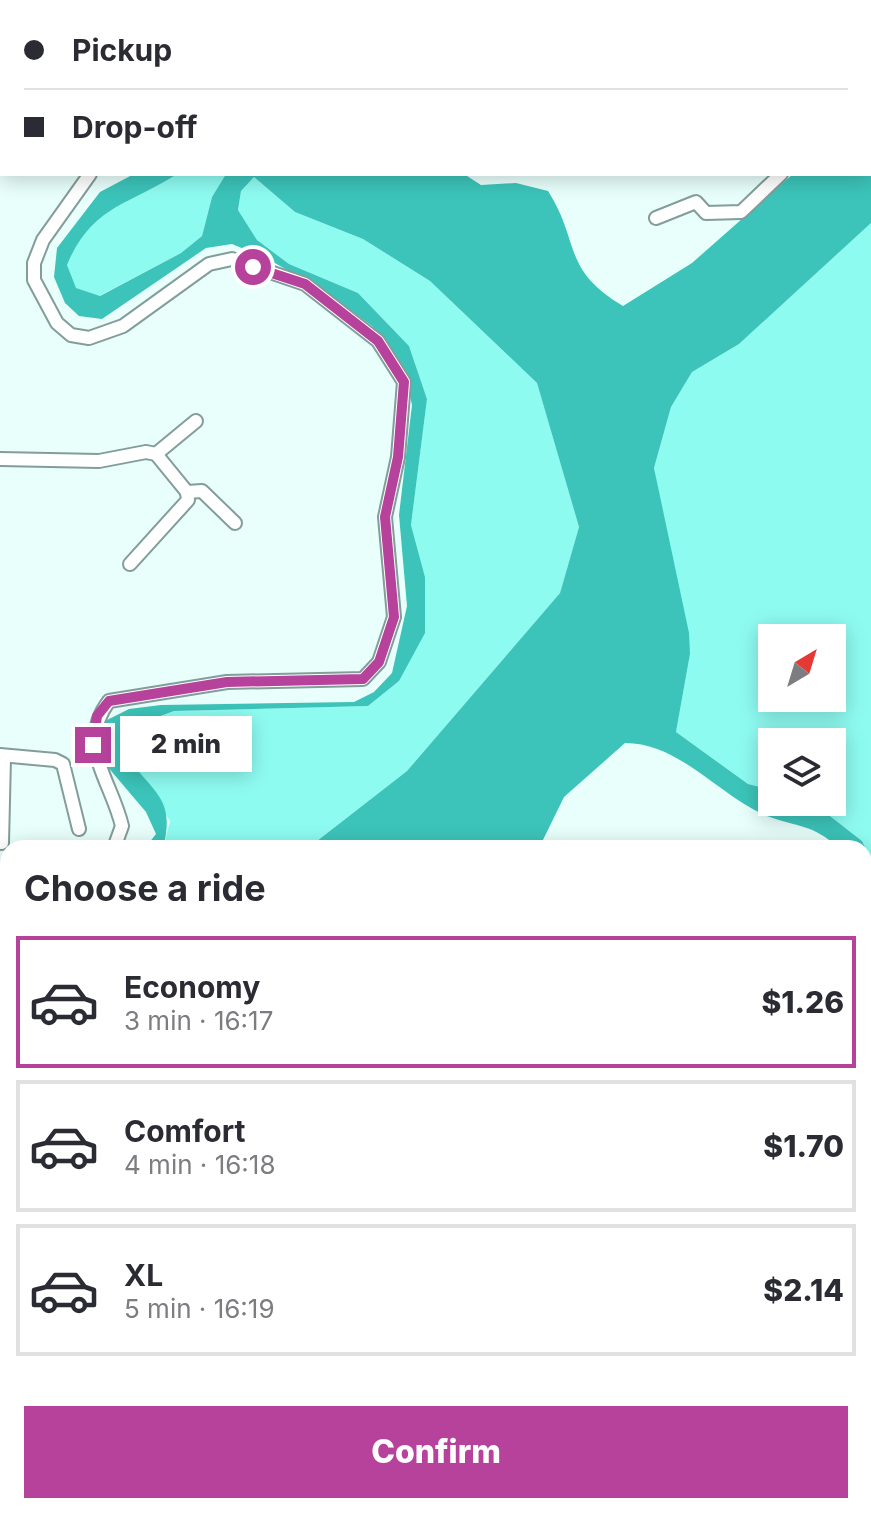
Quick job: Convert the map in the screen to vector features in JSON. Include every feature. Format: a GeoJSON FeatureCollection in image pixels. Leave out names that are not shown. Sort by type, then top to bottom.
{"type":"FeatureCollection","features":[{"type":"Feature","properties":{"kind":"street"},"geometry":{"type":"LineString","coordinates":[[89,176],[43,240],[34,263],[34,280],[57,323],[71,335],[89,338],[123,326],[209,264],[232,259],[305,284],[378,341],[404,382],[398,457],[385,517],[394,617],[379,662],[363,679],[227,682],[109,701],[97,716],[93,745],[122,826],[117,840]]}},
{"type":"Feature","properties":{"kind":"street"},"geometry":{"type":"LineString","coordinates":[[656,218],[696,202],[706,213],[741,212],[779,176]]}},
{"type":"Feature","properties":{"kind":"street"},"geometry":{"type":"LineString","coordinates":[[0,459],[99,461],[134,454],[156,454],[196,421]]}},
{"type":"Feature","properties":{"kind":"street"},"geometry":{"type":"LineString","coordinates":[[130,564],[188,500],[187,492],[156,454]]}},
{"type":"Feature","properties":{"kind":"street"},"geometry":{"type":"LineString","coordinates":[[187,492],[202,491],[235,523]]}},
{"type":"Feature","properties":{"kind":"street"},"geometry":{"type":"LineString","coordinates":[[2,840],[2,757],[55,760],[63,764],[79,829]]}},
{"type":"Feature","properties":{"kind":"shaded area"},"geometry":{"type":"Polygon","coordinates":[[[130,176],[174,176],[100,218],[77,245],[67,265],[76,288],[100,296],[181,253],[202,236],[212,197],[225,176],[467,176],[481,185],[516,183],[548,191],[581,267],[603,293],[623,306],[692,263],[791,176],[871,176],[871,223],[739,344],[692,372],[671,407],[654,468],[689,633],[690,654],[676,732],[748,784],[758,786],[758,812],[664,752],[645,745],[625,743],[564,797],[543,840],[318,840],[407,771],[560,593],[579,527],[537,383],[430,281],[363,239],[295,212],[254,177],[241,191],[238,210],[257,240],[289,264],[358,293],[409,346],[427,399],[411,525],[425,577],[425,633],[399,681],[368,706],[174,711],[139,724],[129,760],[161,800],[167,819],[164,840],[151,840],[156,834],[146,812],[101,759],[100,733],[107,720],[129,709],[161,705],[354,702],[374,692],[392,673],[407,606],[399,515],[412,405],[404,369],[372,326],[330,295],[268,259],[232,244],[206,248],[102,319],[79,316],[65,303],[54,277],[57,248],[100,192],[130,176]]]}},
{"type":"Feature","properties":{"kind":"shaded area"},"geometry":{"type":"Polygon","coordinates":[[[174,176],[225,176],[212,197],[202,236],[181,253],[99,296],[75,288],[67,265],[88,230],[114,209],[174,176]]]}},
{"type":"Feature","properties":{"kind":"shaded area"},"geometry":{"type":"Polygon","coordinates":[[[254,177],[295,212],[363,239],[430,281],[537,383],[579,527],[560,593],[407,771],[318,840],[165,840],[170,821],[129,760],[139,724],[174,711],[368,706],[399,681],[425,577],[411,525],[427,399],[409,346],[358,293],[289,264],[257,240],[238,210],[241,191],[254,177]]]}},
{"type":"Feature","properties":{"kind":"shaded area"},"geometry":{"type":"Polygon","coordinates":[[[871,223],[871,840],[861,840],[830,816],[846,816],[846,728],[758,728],[758,786],[748,784],[676,732],[690,654],[654,468],[671,407],[692,372],[739,344],[871,223]]]}},
{"type":"Feature","properties":{"kind":"shaded area"},"geometry":{"type":"Polygon","coordinates":[[[767,816],[830,816],[861,840],[829,840],[812,830],[767,816]]]}},
{"type":"Feature","properties":{"kind":"route"},"geometry":{"type":"LineString","coordinates":[[93,745],[97,716],[109,701],[129,695],[227,682],[363,679],[371,673],[384,652],[394,617],[385,517],[398,457],[404,382],[378,341],[305,284],[253,267]]}}]}
